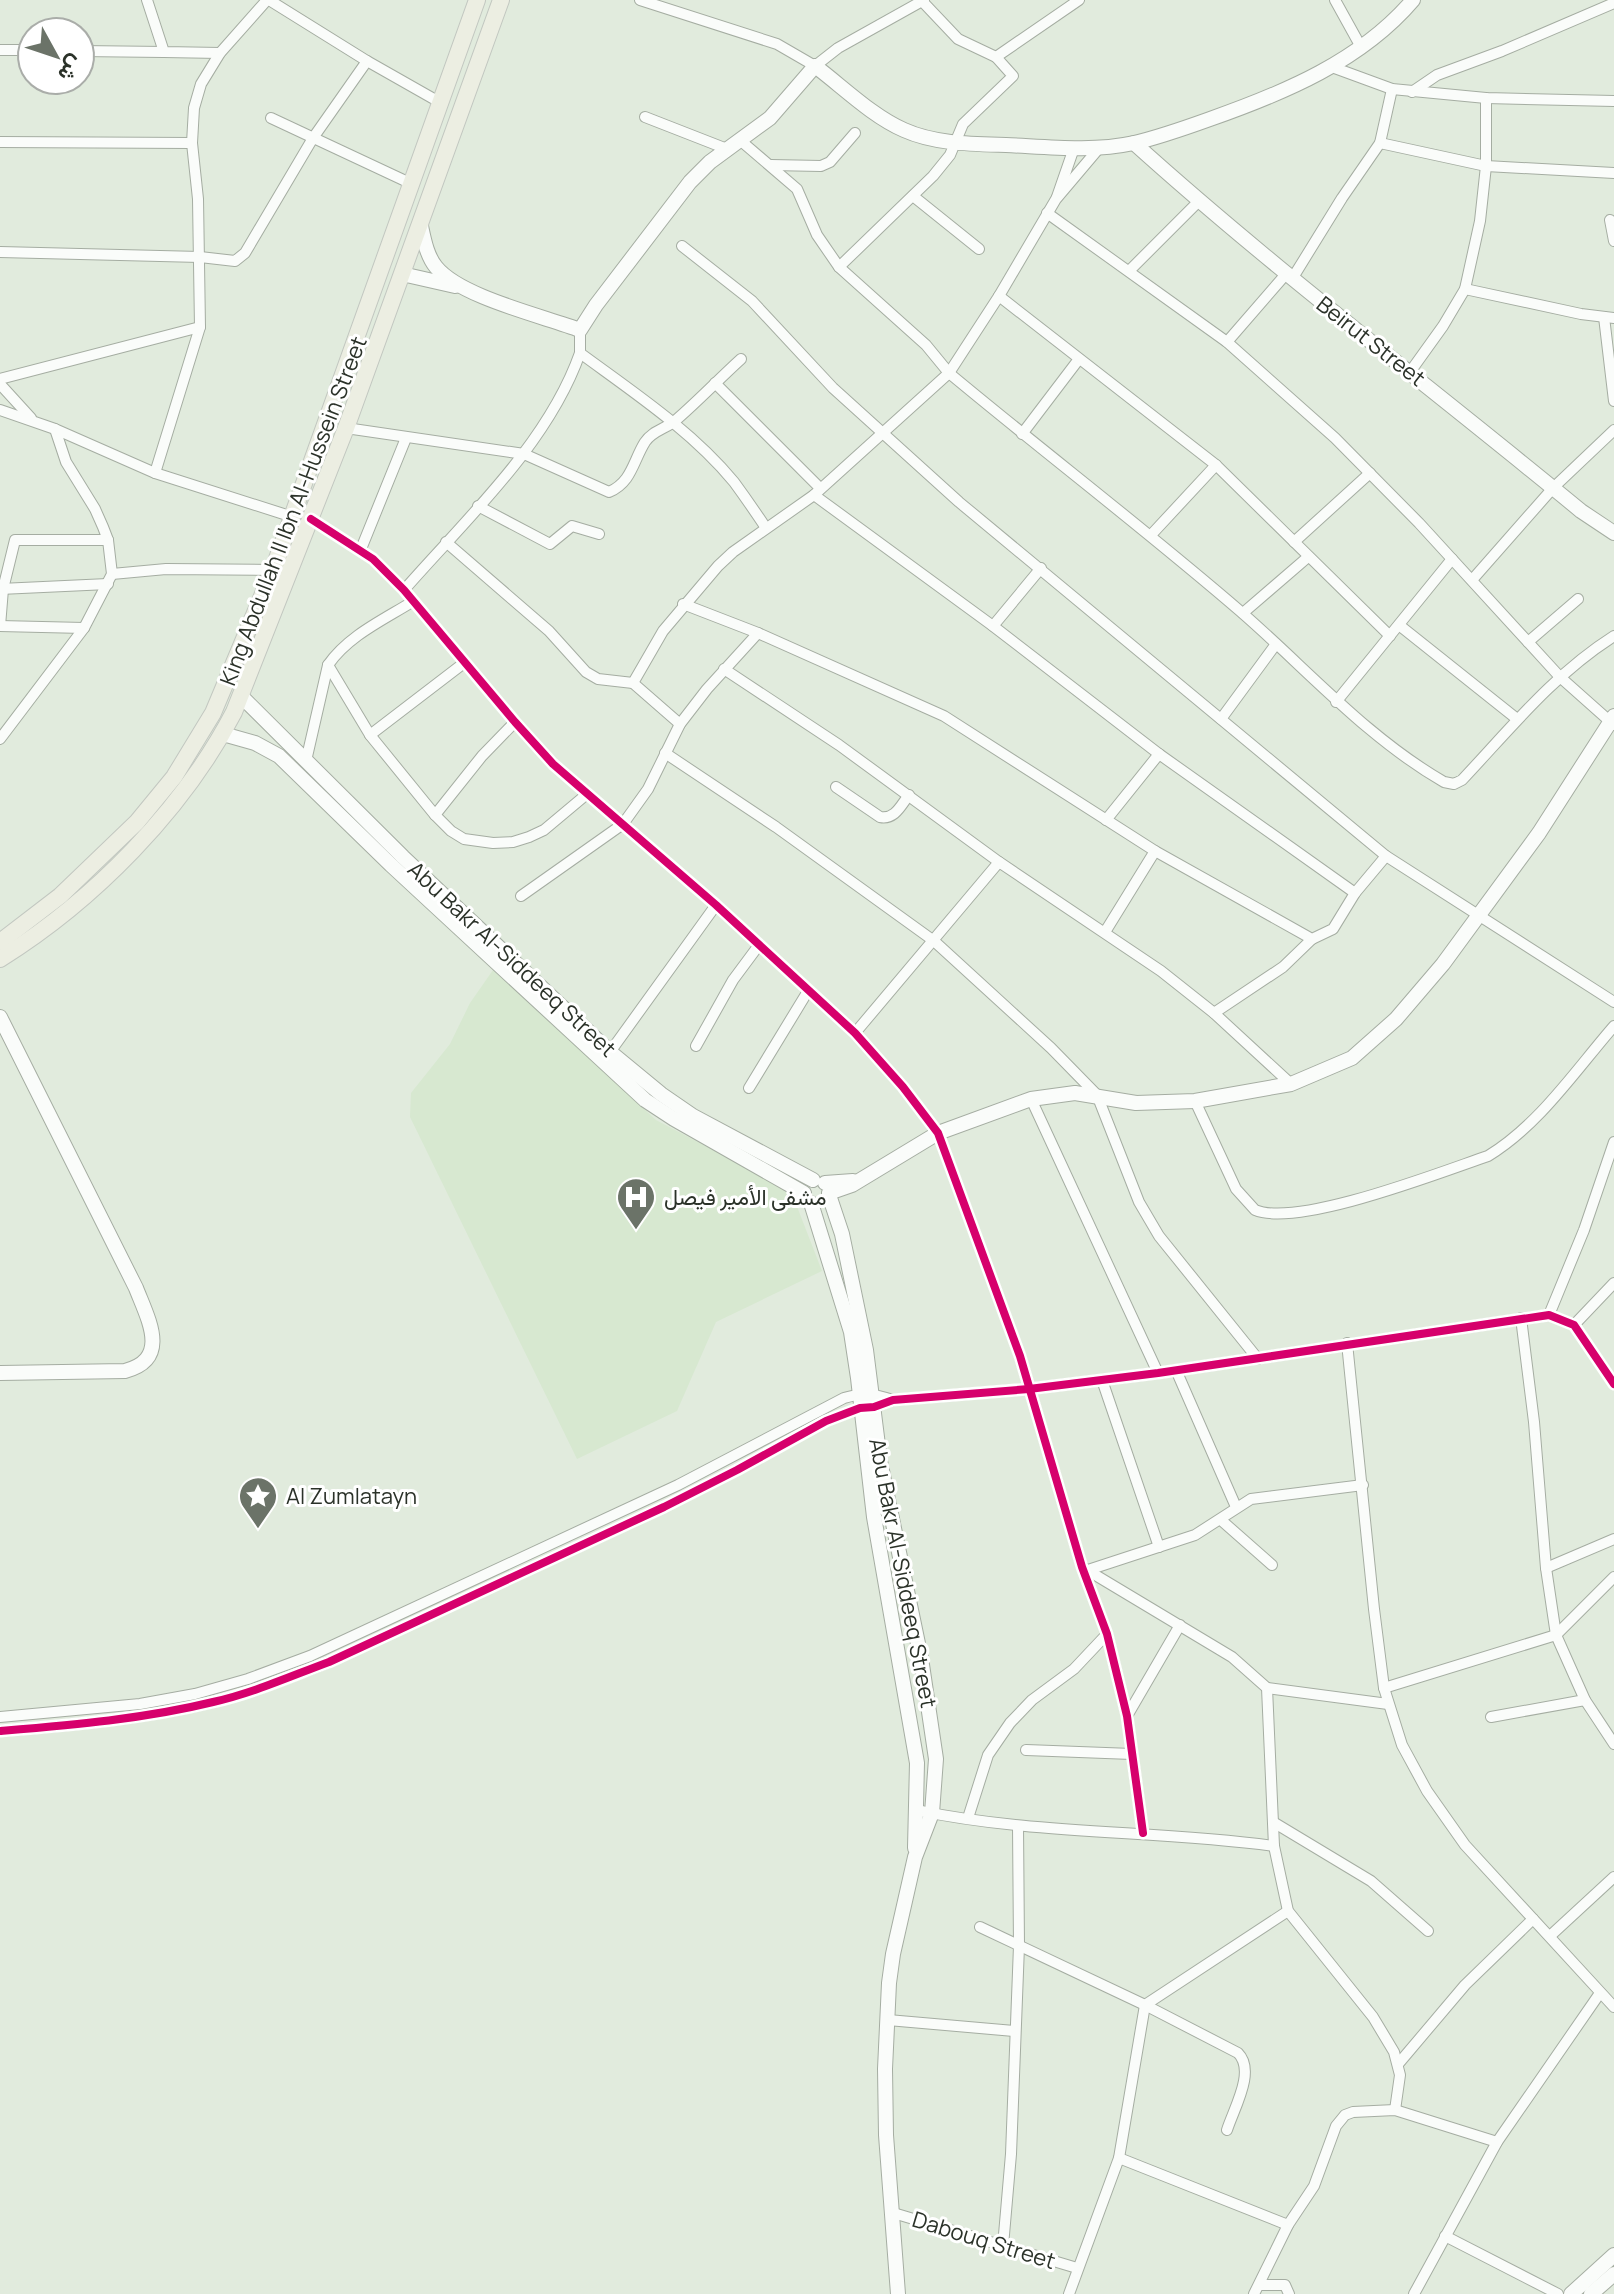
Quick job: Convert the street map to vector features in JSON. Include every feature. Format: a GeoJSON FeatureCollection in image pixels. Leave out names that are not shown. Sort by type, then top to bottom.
{"type":"FeatureCollection","features":[{"type":"Feature","properties":{"kind":"main road","name":"King Abdullah II Ibn Al-Hussein Street"},"geometry":{"type":"LineString","coordinates":[[1,938],[60,896],[103,858],[155,800],[196,742],[224,689],[293,517],[477,0]]}},
{"type":"Feature","properties":{"kind":"main road","name":"King Abdullah II Ibn Al-Hussein Street"},"geometry":{"type":"LineString","coordinates":[[0,959],[69,910],[112,869],[167,812],[223,734],[241,696],[346,428],[501,0]]}},
{"type":"Feature","properties":{"kind":"main road"},"geometry":{"type":"LineString","coordinates":[[196,742],[213,751]]}},
{"type":"Feature","properties":{"kind":"street"},"geometry":{"type":"LineString","coordinates":[[147,0],[164,52]]}},
{"type":"Feature","properties":{"kind":"street"},"geometry":{"type":"LineString","coordinates":[[155,473],[200,327],[200,257],[192,143],[194,108],[201,84],[220,53],[268,0],[441,103]]}},
{"type":"Feature","properties":{"kind":"street"},"geometry":{"type":"LineString","coordinates":[[640,0],[765,40],[815,66],[890,123],[919,135],[956,142],[1074,148],[1134,143],[1245,106],[1332,67],[1361,47],[1413,0]]}},
{"type":"Feature","properties":{"kind":"street"},"geometry":{"type":"LineString","coordinates":[[404,590],[524,454],[567,383],[580,353],[580,330],[690,182],[727,149],[770,118],[815,66],[838,48],[923,0],[958,39],[996,57],[1012,74],[1011,80],[963,124],[944,163],[839,267]]}},
{"type":"Feature","properties":{"kind":"street"},"geometry":{"type":"LineString","coordinates":[[996,57],[1079,0]]}},
{"type":"Feature","properties":{"kind":"street"},"geometry":{"type":"LineString","coordinates":[[1335,0],[1361,47]]}},
{"type":"Feature","properties":{"kind":"street"},"geometry":{"type":"LineString","coordinates":[[1412,92],[1437,75],[1614,3]]}},
{"type":"Feature","properties":{"kind":"street"},"geometry":{"type":"LineString","coordinates":[[96,51],[220,53]]}},
{"type":"Feature","properties":{"kind":"street"},"geometry":{"type":"LineString","coordinates":[[0,252],[200,257],[229,262],[245,253],[313,138],[367,61]]}},
{"type":"Feature","properties":{"kind":"street"},"geometry":{"type":"LineString","coordinates":[[1332,67],[1392,89],[1412,92],[1486,98],[1614,101]]}},
{"type":"Feature","properties":{"kind":"street"},"geometry":{"type":"LineString","coordinates":[[1227,342],[1289,276],[1380,143],[1392,89]]}},
{"type":"Feature","properties":{"kind":"street"},"geometry":{"type":"LineString","coordinates":[[1410,372],[1465,289],[1480,221],[1486,166],[1486,98]]}},
{"type":"Feature","properties":{"kind":"street"},"geometry":{"type":"LineString","coordinates":[[645,117],[727,149]]}},
{"type":"Feature","properties":{"kind":"street"},"geometry":{"type":"LineString","coordinates":[[271,118],[412,184]]}},
{"type":"Feature","properties":{"kind":"street"},"geometry":{"type":"LineString","coordinates":[[770,165],[821,166],[830,162],[855,133]]}},
{"type":"Feature","properties":{"kind":"street"},"geometry":{"type":"LineString","coordinates":[[741,141],[797,189],[817,235],[839,267],[926,345],[949,373],[1243,613],[1336,702],[1414,763],[1449,784],[1462,780],[1560,677],[1614,636]]}},
{"type":"Feature","properties":{"kind":"street"},"geometry":{"type":"LineString","coordinates":[[0,142],[192,143]]}},
{"type":"Feature","properties":{"kind":"street","name":"Beirut Street"},"geometry":{"type":"LineString","coordinates":[[1134,143],[1289,276],[1553,488],[1614,533]]}},
{"type":"Feature","properties":{"kind":"street"},"geometry":{"type":"LineString","coordinates":[[1380,143],[1486,166],[1614,173]]}},
{"type":"Feature","properties":{"kind":"street"},"geometry":{"type":"LineString","coordinates":[[633,683],[648,654],[683,604],[733,552],[817,492],[949,373],[1056,199],[1100,147]]}},
{"type":"Feature","properties":{"kind":"street"},"geometry":{"type":"LineString","coordinates":[[1056,199],[1074,148]]}},
{"type":"Feature","properties":{"kind":"street"},"geometry":{"type":"LineString","coordinates":[[913,196],[979,249]]}},
{"type":"Feature","properties":{"kind":"street"},"geometry":{"type":"LineString","coordinates":[[1129,271],[1199,201]]}},
{"type":"Feature","properties":{"kind":"street"},"geometry":{"type":"LineString","coordinates":[[818,1191],[846,1189],[938,1133],[1031,1099],[1061,1093],[1097,1095],[1136,1103],[1195,1101],[1291,1084],[1352,1058],[1376,1040],[1434,976],[1539,833],[1613,721],[1560,677],[1370,473],[1227,342],[1047,213]]}},
{"type":"Feature","properties":{"kind":"street"},"geometry":{"type":"LineString","coordinates":[[1610,220],[1614,241]]}},
{"type":"Feature","properties":{"kind":"street"},"geometry":{"type":"LineString","coordinates":[[421,226],[434,265],[444,275],[500,304],[580,330]]}},
{"type":"Feature","properties":{"kind":"street"},"geometry":{"type":"LineString","coordinates":[[682,246],[752,301],[823,378],[882,434],[1386,856],[1614,1002]]}},
{"type":"Feature","properties":{"kind":"street"},"geometry":{"type":"LineString","coordinates":[[402,274],[464,287]]}},
{"type":"Feature","properties":{"kind":"street"},"geometry":{"type":"LineString","coordinates":[[1465,289],[1609,318],[1614,401]]}},
{"type":"Feature","properties":{"kind":"street"},"geometry":{"type":"LineString","coordinates":[[999,296],[1216,465],[1390,636]]}},
{"type":"Feature","properties":{"kind":"street"},"geometry":{"type":"LineString","coordinates":[[32,420],[0,381],[200,327]]}},
{"type":"Feature","properties":{"kind":"street"},"geometry":{"type":"LineString","coordinates":[[580,353],[672,423],[733,481],[766,528]]}},
{"type":"Feature","properties":{"kind":"street"},"geometry":{"type":"LineString","coordinates":[[346,428],[524,454],[603,491],[612,491],[632,472],[646,441],[657,430],[672,423],[741,359]]}},
{"type":"Feature","properties":{"kind":"street"},"geometry":{"type":"LineString","coordinates":[[1022,434],[1079,359]]}},
{"type":"Feature","properties":{"kind":"street"},"geometry":{"type":"LineString","coordinates":[[715,383],[817,492],[1159,754],[1355,893]]}},
{"type":"Feature","properties":{"kind":"street"},"geometry":{"type":"LineString","coordinates":[[0,410],[55,429],[155,473],[293,517]]}},
{"type":"Feature","properties":{"kind":"street"},"geometry":{"type":"LineString","coordinates":[[0,739],[84,628],[110,579],[108,540],[95,509],[66,462],[55,429]]}},
{"type":"Feature","properties":{"kind":"street"},"geometry":{"type":"LineString","coordinates":[[1472,580],[1553,488],[1614,430]]}},
{"type":"Feature","properties":{"kind":"street"},"geometry":{"type":"LineString","coordinates":[[361,549],[406,438]]}},
{"type":"Feature","properties":{"kind":"street"},"geometry":{"type":"LineString","coordinates":[[1151,535],[1216,465]]}},
{"type":"Feature","properties":{"kind":"street"},"geometry":{"type":"LineString","coordinates":[[1294,542],[1370,473]]}},
{"type":"Feature","properties":{"kind":"street"},"geometry":{"type":"LineString","coordinates":[[478,506],[550,544],[572,526],[599,534]]}},
{"type":"Feature","properties":{"kind":"street"},"geometry":{"type":"LineString","coordinates":[[311,519],[361,549],[404,590],[515,722],[569,780],[716,905],[855,1033],[903,1087],[938,1133],[1016,1343],[1107,1634],[1127,1716],[1143,1833]]}},
{"type":"Feature","properties":{"kind":"street"},"geometry":{"type":"LineString","coordinates":[[84,628],[0,626],[1,589],[13,543],[18,539],[108,540]]}},
{"type":"Feature","properties":{"kind":"street"},"geometry":{"type":"LineString","coordinates":[[446,542],[549,631],[586,672],[598,679],[633,683],[680,724]]}},
{"type":"Feature","properties":{"kind":"street"},"geometry":{"type":"LineString","coordinates":[[1243,613],[1308,557]]}},
{"type":"Feature","properties":{"kind":"street"},"geometry":{"type":"LineString","coordinates":[[1336,702],[1452,559]]}},
{"type":"Feature","properties":{"kind":"street"},"geometry":{"type":"LineString","coordinates":[[993,626],[1041,568]]}},
{"type":"Feature","properties":{"kind":"street"},"geometry":{"type":"LineString","coordinates":[[1,589],[110,579],[166,569],[273,570]]}},
{"type":"Feature","properties":{"kind":"street"},"geometry":{"type":"LineString","coordinates":[[1528,642],[1578,599]]}},
{"type":"Feature","properties":{"kind":"street"},"geometry":{"type":"LineString","coordinates":[[306,761],[328,665],[337,653],[364,631],[412,602]]}},
{"type":"Feature","properties":{"kind":"street"},"geometry":{"type":"LineString","coordinates":[[683,604],[758,633],[944,716],[1155,851],[1312,939]]}},
{"type":"Feature","properties":{"kind":"street"},"geometry":{"type":"LineString","coordinates":[[1399,625],[1517,719]]}},
{"type":"Feature","properties":{"kind":"street"},"geometry":{"type":"LineString","coordinates":[[521,896],[623,824],[648,789],[680,724],[758,633]]}},
{"type":"Feature","properties":{"kind":"street"},"geometry":{"type":"LineString","coordinates":[[1221,719],[1276,644]]}},
{"type":"Feature","properties":{"kind":"street"},"geometry":{"type":"LineString","coordinates":[[370,735],[464,663]]}},
{"type":"Feature","properties":{"kind":"street"},"geometry":{"type":"LineString","coordinates":[[328,665],[370,735],[435,815],[464,839],[513,842],[544,830],[587,794]]}},
{"type":"Feature","properties":{"kind":"street"},"geometry":{"type":"LineString","coordinates":[[724,669],[909,795],[999,862],[1161,971],[1214,1013],[1291,1084]]}},
{"type":"Feature","properties":{"kind":"street","name":"Abu Bakr Al-Siddeeq Street"},"geometry":{"type":"LineString","coordinates":[[241,696],[413,866],[610,1052],[693,1116],[818,1191],[837,1213],[851,1272],[866,1400],[874,1517],[913,1728],[917,1763],[915,1857]]}},
{"type":"Feature","properties":{"kind":"street"},"geometry":{"type":"LineString","coordinates":[[435,815],[482,756],[515,722]]}},
{"type":"Feature","properties":{"kind":"street","name":"Abu Bakr Al-Siddeeq Street"},"geometry":{"type":"LineString","coordinates":[[223,734],[255,743],[279,756],[437,909],[645,1100],[674,1119],[818,1191]]}},
{"type":"Feature","properties":{"kind":"street"},"geometry":{"type":"LineString","coordinates":[[665,753],[788,836],[934,941],[1051,1048],[1097,1095],[1148,1219],[1189,1276],[1258,1359]]}},
{"type":"Feature","properties":{"kind":"street"},"geometry":{"type":"LineString","coordinates":[[1106,820],[1159,754]]}},
{"type":"Feature","properties":{"kind":"street"},"geometry":{"type":"LineString","coordinates":[[836,787],[886,818],[893,816],[909,795]]}},
{"type":"Feature","properties":{"kind":"street"},"geometry":{"type":"LineString","coordinates":[[1105,932],[1155,851]]}},
{"type":"Feature","properties":{"kind":"street"},"geometry":{"type":"LineString","coordinates":[[1214,1013],[1275,973],[1312,939],[1333,929],[1355,893],[1386,856]]}},
{"type":"Feature","properties":{"kind":"street"},"geometry":{"type":"LineString","coordinates":[[855,1033],[999,862]]}},
{"type":"Feature","properties":{"kind":"street"},"geometry":{"type":"LineString","coordinates":[[610,1052],[716,905]]}},
{"type":"Feature","properties":{"kind":"street"},"geometry":{"type":"LineString","coordinates":[[696,1046],[733,980],[759,945]]}},
{"type":"Feature","properties":{"kind":"street"},"geometry":{"type":"LineString","coordinates":[[749,1088],[808,991]]}},
{"type":"Feature","properties":{"kind":"street"},"geometry":{"type":"LineString","coordinates":[[0,1017],[136,1288],[149,1324],[152,1349],[150,1356],[138,1367],[125,1371],[0,1373]]}},
{"type":"Feature","properties":{"kind":"street"},"geometry":{"type":"LineString","coordinates":[[1195,1101],[1236,1189],[1249,1205],[1261,1212],[1366,1198],[1488,1156],[1504,1146],[1529,1124],[1614,1026]]}},
{"type":"Feature","properties":{"kind":"street"},"geometry":{"type":"LineString","coordinates":[[1031,1099],[1158,1373]]}},
{"type":"Feature","properties":{"kind":"street"},"geometry":{"type":"LineString","coordinates":[[1549,1315],[1580,1242],[1614,1142]]}},
{"type":"Feature","properties":{"kind":"street","name":"Abu Bakr Al-Siddeeq Street"},"geometry":{"type":"LineString","coordinates":[[818,1191],[880,1461],[930,1712],[936,1759],[932,1813],[915,1857],[893,1954],[888,2020],[885,2111],[898,2294]]}},
{"type":"Feature","properties":{"kind":"street"},"geometry":{"type":"LineString","coordinates":[[1574,1325],[1614,1283]]}},
{"type":"Feature","properties":{"kind":"street"},"geometry":{"type":"LineString","coordinates":[[0,1717],[140,1704],[195,1694],[248,1679],[329,1648],[618,1514],[827,1406],[866,1400],[1029,1389],[1158,1373],[1549,1315],[1574,1325],[1614,1384]]}},
{"type":"Feature","properties":{"kind":"street"},"geometry":{"type":"LineString","coordinates":[[1521,1318],[1534,1422],[1546,1568],[1556,1635],[1585,1700],[1614,1744]]}},
{"type":"Feature","properties":{"kind":"street"},"geometry":{"type":"LineString","coordinates":[[1347,1343],[1384,1688],[1402,1745],[1440,1811],[1465,1845],[1614,2007]]}},
{"type":"Feature","properties":{"kind":"street"},"geometry":{"type":"LineString","coordinates":[[1176,1370],[1236,1507]]}},
{"type":"Feature","properties":{"kind":"street"},"geometry":{"type":"LineString","coordinates":[[1102,1380],[1159,1547]]}},
{"type":"Feature","properties":{"kind":"street"},"geometry":{"type":"LineString","coordinates":[[0,1731],[145,1715],[212,1703],[329,1662],[664,1507],[866,1400]]}},
{"type":"Feature","properties":{"kind":"street"},"geometry":{"type":"LineString","coordinates":[[1085,1569],[1195,1535],[1251,1499],[1363,1485]]}},
{"type":"Feature","properties":{"kind":"street"},"geometry":{"type":"LineString","coordinates":[[1221,1520],[1272,1565]]}},
{"type":"Feature","properties":{"kind":"street"},"geometry":{"type":"LineString","coordinates":[[1546,1568],[1614,1539]]}},
{"type":"Feature","properties":{"kind":"street"},"geometry":{"type":"LineString","coordinates":[[1085,1569],[1232,1657],[1267,1688],[1388,1704]]}},
{"type":"Feature","properties":{"kind":"street"},"geometry":{"type":"LineString","coordinates":[[1384,1688],[1556,1635],[1614,1577]]}},
{"type":"Feature","properties":{"kind":"street"},"geometry":{"type":"LineString","coordinates":[[1127,1716],[1180,1625]]}},
{"type":"Feature","properties":{"kind":"street"},"geometry":{"type":"LineString","coordinates":[[968,1818],[988,1755],[1010,1723],[1032,1700],[1074,1669],[1107,1634]]}},
{"type":"Feature","properties":{"kind":"street"},"geometry":{"type":"LineString","coordinates":[[329,1648],[329,1662]]}},
{"type":"Feature","properties":{"kind":"street"},"geometry":{"type":"LineString","coordinates":[[1267,1688],[1274,1846],[1288,1911],[1373,2017],[1399,2063],[1400,2088],[1395,2110]]}},
{"type":"Feature","properties":{"kind":"street"},"geometry":{"type":"LineString","coordinates":[[1491,1717],[1585,1700]]}},
{"type":"Feature","properties":{"kind":"street"},"geometry":{"type":"LineString","coordinates":[[1026,1750],[1132,1754]]}},
{"type":"Feature","properties":{"kind":"street"},"geometry":{"type":"LineString","coordinates":[[916,1810],[1018,1826],[1143,1833],[1274,1846]]}},
{"type":"Feature","properties":{"kind":"street"},"geometry":{"type":"LineString","coordinates":[[1273,1822],[1371,1881],[1428,1931]]}},
{"type":"Feature","properties":{"kind":"street"},"geometry":{"type":"LineString","coordinates":[[1003,2246],[1011,2154],[1019,1946],[1018,1826]]}},
{"type":"Feature","properties":{"kind":"street"},"geometry":{"type":"LineString","coordinates":[[1550,1936],[1614,1877]]}},
{"type":"Feature","properties":{"kind":"street"},"geometry":{"type":"LineString","coordinates":[[1069,2294],[1119,2158],[1145,2005],[1288,1911]]}},
{"type":"Feature","properties":{"kind":"street"},"geometry":{"type":"LineString","coordinates":[[1399,2063],[1465,1985],[1533,1919]]}},
{"type":"Feature","properties":{"kind":"street"},"geometry":{"type":"LineString","coordinates":[[980,1927],[1145,2005],[1242,2056],[1246,2072],[1227,2130]]}},
{"type":"Feature","properties":{"kind":"street"},"geometry":{"type":"LineString","coordinates":[[1414,2294],[1497,2142],[1600,1993]]}},
{"type":"Feature","properties":{"kind":"street"},"geometry":{"type":"LineString","coordinates":[[888,2020],[1014,2031]]}},
{"type":"Feature","properties":{"kind":"street"},"geometry":{"type":"LineString","coordinates":[[1257,2289],[1288,2225],[1314,2186],[1342,2117],[1353,2112],[1395,2110],[1497,2142]]}},
{"type":"Feature","properties":{"kind":"street"},"geometry":{"type":"LineString","coordinates":[[1119,2158],[1288,2225]]}},
{"type":"Feature","properties":{"kind":"street","name":"Dabouq Street"},"geometry":{"type":"LineString","coordinates":[[890,2212],[1077,2268]]}},
{"type":"Feature","properties":{"kind":"street"},"geometry":{"type":"LineString","coordinates":[[1445,2236],[1558,2294]]}},
{"type":"Feature","properties":{"kind":"street"},"geometry":{"type":"LineString","coordinates":[[1571,2294],[1614,2255]]}},
{"type":"Feature","properties":{"kind":"street"},"geometry":{"type":"LineString","coordinates":[[1591,2294],[1614,2274]]}},
{"type":"Feature","properties":{"kind":"street"},"geometry":{"type":"LineString","coordinates":[[1257,2289],[1285,2285],[1289,2294]]}},
{"type":"Feature","properties":{"kind":"shaded area","name":"مشفى الأمير فيصل"},"geometry":{"type":"Polygon","coordinates":[[[493,970],[656,1120],[791,1191],[822,1271],[716,1322],[677,1411],[577,1459],[410,1117],[411,1093],[450,1044],[470,1003],[493,970]]]}},
{"type":"Feature","properties":{"kind":"cycle path"},"geometry":{"type":"LineString","coordinates":[[311,519],[373,559],[404,590],[553,764],[716,905],[855,1033],[903,1087],[938,1133],[1020,1356],[1082,1567],[1107,1634],[1127,1716],[1143,1833]]}},
{"type":"Feature","properties":{"kind":"cycle path"},"geometry":{"type":"LineString","coordinates":[[0,1731],[161,1713],[228,1698],[272,1684],[329,1662],[664,1507],[826,1421],[893,1400],[1029,1389],[1158,1373],[1549,1315],[1574,1325],[1614,1384]]}},
{"type":"Feature","properties":{"kind":"place","name":"مشفى الأمير فيصل"},"geometry":{"type":"Point","coordinates":[636,1231]}},
{"type":"Feature","properties":{"kind":"place","name":"Al Zumlatayn"},"geometry":{"type":"Point","coordinates":[258,1530]}}]}
